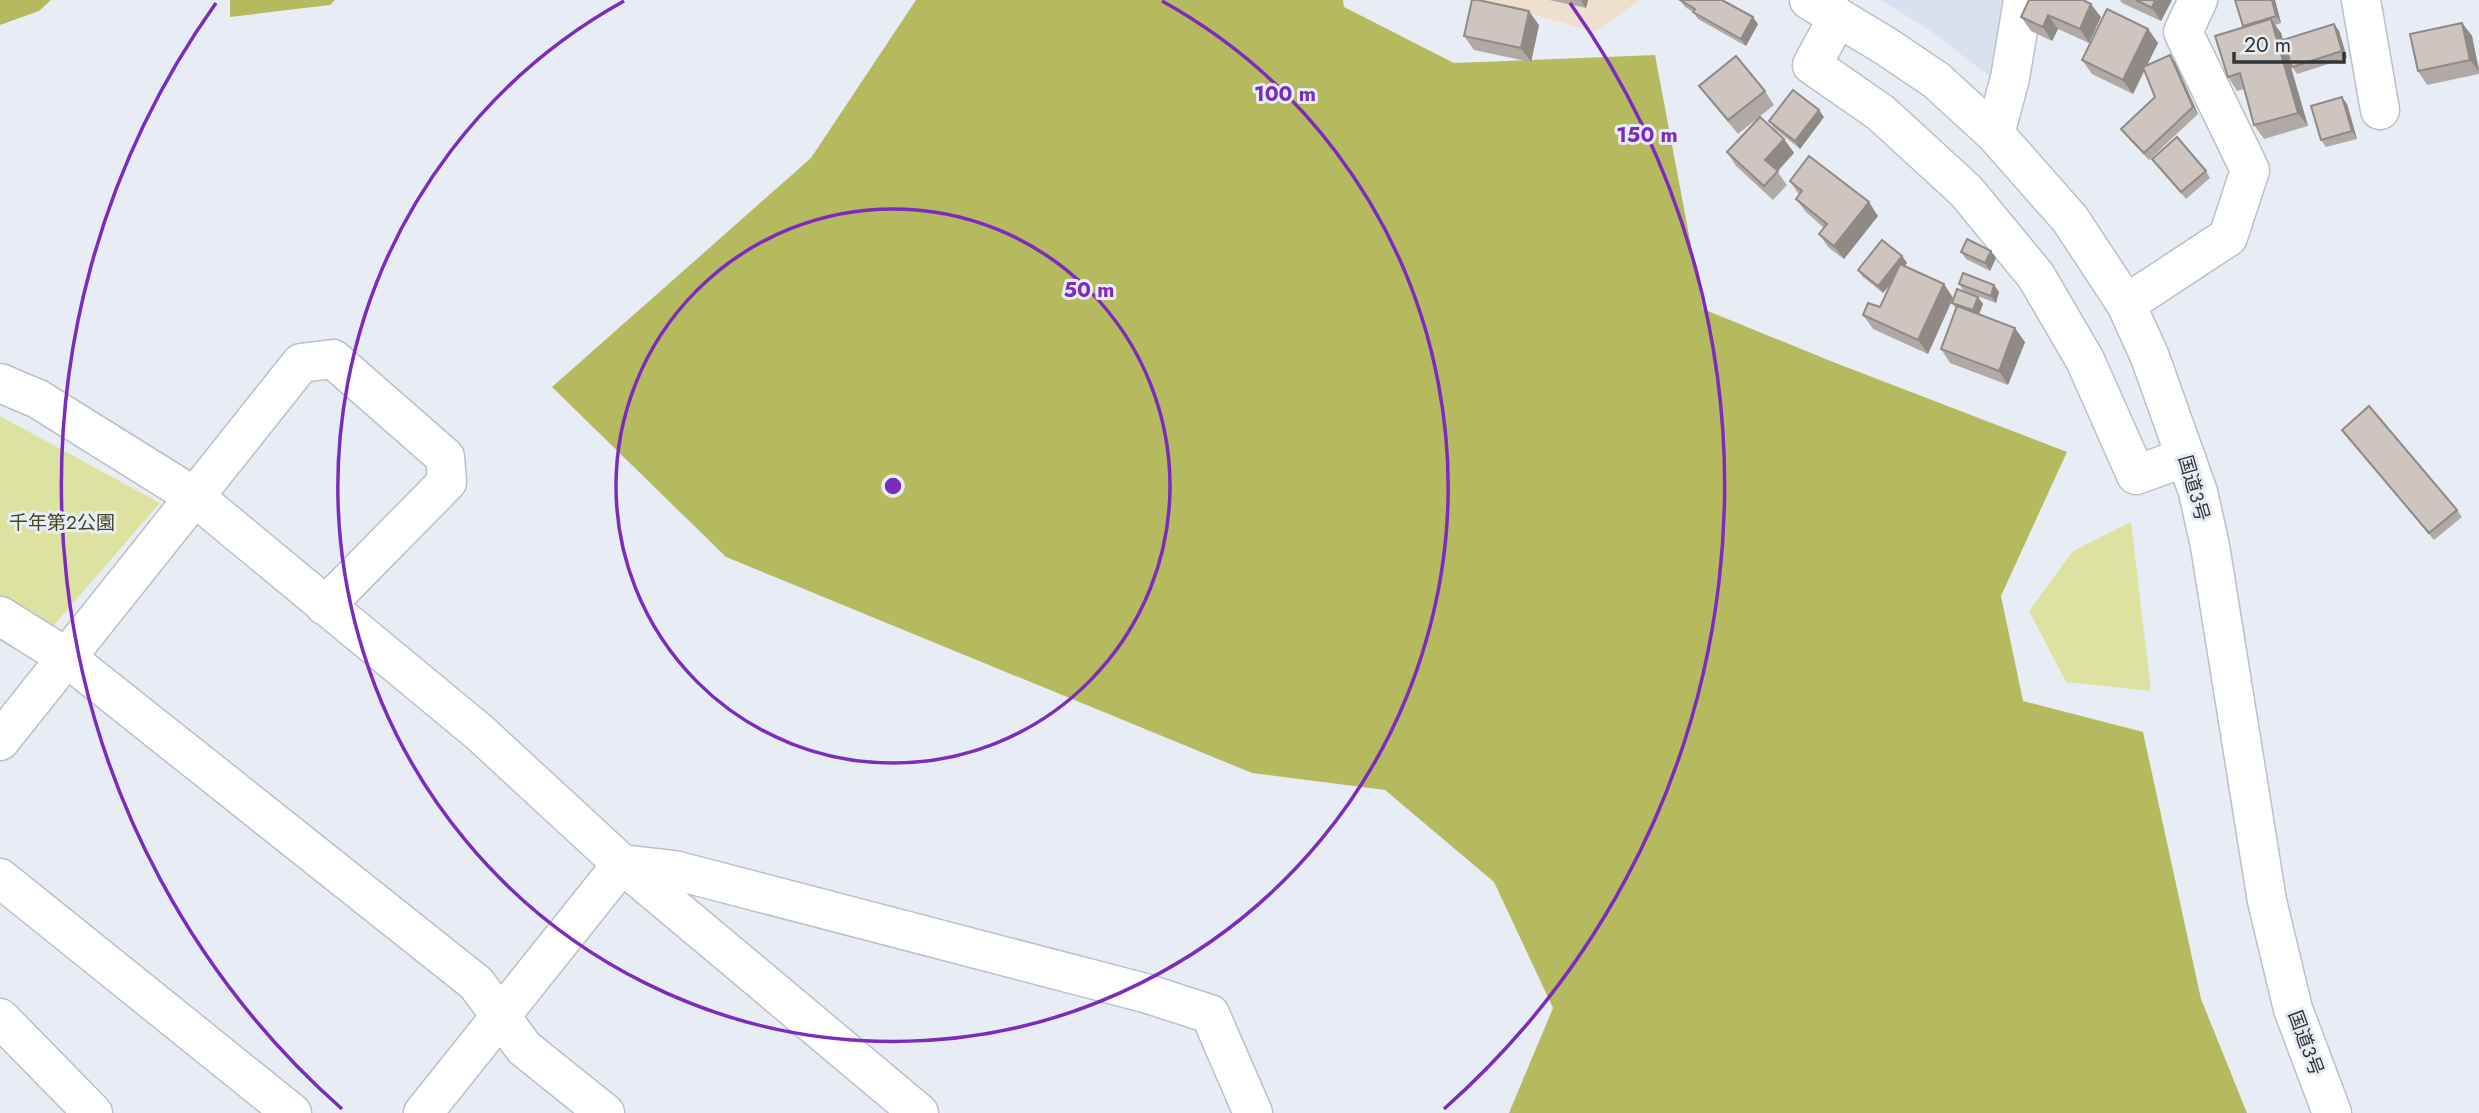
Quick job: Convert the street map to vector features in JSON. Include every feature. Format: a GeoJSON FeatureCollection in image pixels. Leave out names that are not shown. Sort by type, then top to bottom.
{"type":"FeatureCollection","features":[{"type":"Feature","properties":{"kind":"main road"},"geometry":{"type":"LineString","coordinates":[[1995,134],[2010,78],[2023,0]]}},
{"type":"Feature","properties":{"kind":"main road"},"geometry":{"type":"LineString","coordinates":[[2126,304],[2228,237],[2250,170],[2183,32],[2198,0]]}},
{"type":"Feature","properties":{"kind":"main road"},"geometry":{"type":"LineString","coordinates":[[2361,0],[2380,110]]}},
{"type":"Feature","properties":{"kind":"main road"},"geometry":{"type":"LineString","coordinates":[[1823,9],[1812,65],[1881,113],[1966,191],[2036,276],[2085,360],[2136,475],[2186,457]]}},
{"type":"Feature","properties":{"kind":"main road","name":"国道3号"},"geometry":{"type":"LineString","coordinates":[[1823,9],[1936,80],[1995,134],[2070,219],[2126,304],[2150,357],[2186,457],[2210,546],[2267,901],[2293,1009],[2332,1113]]}},
{"type":"Feature","properties":{"kind":"main road"},"geometry":{"type":"LineString","coordinates":[[0,741],[301,363],[333,359],[444,457],[447,482],[325,606]]}},
{"type":"Feature","properties":{"kind":"main road"},"geometry":{"type":"LineString","coordinates":[[0,383],[38,398],[195,497],[479,732],[622,864],[919,1113]]}},
{"type":"Feature","properties":{"kind":"main road"},"geometry":{"type":"LineString","coordinates":[[0,617],[66,657],[476,983],[524,1048],[605,1113]]}},
{"type":"Feature","properties":{"kind":"main road"},"geometry":{"type":"LineString","coordinates":[[423,1113],[622,864]]}},
{"type":"Feature","properties":{"kind":"main road"},"geometry":{"type":"LineString","coordinates":[[622,864],[674,870],[1145,993],[1210,1014],[1253,1113]]}},
{"type":"Feature","properties":{"kind":"main road"},"geometry":{"type":"LineString","coordinates":[[0,878],[292,1113]]}},
{"type":"Feature","properties":{"kind":"main road"},"geometry":{"type":"LineString","coordinates":[[0,1018],[93,1113]]}},
{"type":"Feature","properties":{"kind":"shaded area"},"geometry":{"type":"Polygon","coordinates":[[[1481,0],[1640,0],[1595,32],[1481,0]]]}},
{"type":"Feature","properties":{"kind":"shaded area"},"geometry":{"type":"Polygon","coordinates":[[[1881,0],[2016,0],[1992,78],[1929,30],[1881,0]]]}},
{"type":"Feature","properties":{"kind":"green space"},"geometry":{"type":"Polygon","coordinates":[[[0,0],[51,0],[39,11],[0,25],[0,0]]]}},
{"type":"Feature","properties":{"kind":"green space"},"geometry":{"type":"Polygon","coordinates":[[[230,0],[335,0],[330,5],[230,17],[230,0]]]}},
{"type":"Feature","properties":{"kind":"green space"},"geometry":{"type":"Polygon","coordinates":[[[916,0],[1343,0],[1344,7],[1454,63],[1655,55],[1703,309],[2067,452],[2001,596],[2023,701],[2143,732],[2201,999],[2247,1113],[1509,1113],[1553,1008],[1494,882],[1385,790],[1252,773],[726,557],[552,387],[811,158],[916,0]]]}},
{"type":"Feature","properties":{"kind":"green space","name":"千年第2公園"},"geometry":{"type":"Polygon","coordinates":[[[0,416],[160,503],[54,625],[0,595],[0,416]]]}},
{"type":"Feature","properties":{"kind":"green space"},"geometry":{"type":"Polygon","coordinates":[[[2131,522],[2151,691],[2066,682],[2029,611],[2073,551],[2131,522]]]}},
{"type":"Feature","properties":{"kind":"building"},"geometry":{"type":"Polygon","coordinates":[[[1472,0],[1529,11],[1521,48],[1464,36],[1472,0]]]}},
{"type":"Feature","properties":{"kind":"building"},"geometry":{"type":"Polygon","coordinates":[[[1680,0],[1722,0],[1753,17],[1741,39],[1693,12],[1695,9],[1680,0]]]}},
{"type":"Feature","properties":{"kind":"building"},"geometry":{"type":"Polygon","coordinates":[[[2029,0],[2083,0],[2091,4],[2080,29],[2048,15],[2043,27],[2021,17],[2029,0]]]}},
{"type":"Feature","properties":{"kind":"building"},"geometry":{"type":"Polygon","coordinates":[[[2136,0],[2155,0],[2152,8],[2136,0]]]}},
{"type":"Feature","properties":{"kind":"building"},"geometry":{"type":"Polygon","coordinates":[[[2235,0],[2272,0],[2276,16],[2243,26],[2235,0]]]}},
{"type":"Feature","properties":{"kind":"building"},"geometry":{"type":"Polygon","coordinates":[[[2107,9],[2148,29],[2123,80],[2082,60],[2107,9]]]}},
{"type":"Feature","properties":{"kind":"building"},"geometry":{"type":"Polygon","coordinates":[[[2271,19],[2298,113],[2254,125],[2240,73],[2228,77],[2215,36],[2271,19]]]}},
{"type":"Feature","properties":{"kind":"building"},"geometry":{"type":"Polygon","coordinates":[[[2462,23],[2470,60],[2418,71],[2410,34],[2462,23]]]}},
{"type":"Feature","properties":{"kind":"building"},"geometry":{"type":"Polygon","coordinates":[[[2334,24],[2342,51],[2292,67],[2283,40],[2334,24]]]}},
{"type":"Feature","properties":{"kind":"building"},"geometry":{"type":"Polygon","coordinates":[[[2170,55],[2193,107],[2144,153],[2121,129],[2155,97],[2143,67],[2170,55]]]}},
{"type":"Feature","properties":{"kind":"building"},"geometry":{"type":"Polygon","coordinates":[[[1736,56],[1765,91],[1728,120],[1699,86],[1736,56]]]}},
{"type":"Feature","properties":{"kind":"building"},"geometry":{"type":"Polygon","coordinates":[[[1793,90],[1819,110],[1795,141],[1769,121],[1793,90]]]}},
{"type":"Feature","properties":{"kind":"building"},"geometry":{"type":"Polygon","coordinates":[[[2342,97],[2352,131],[2321,140],[2311,106],[2342,97]]]}},
{"type":"Feature","properties":{"kind":"building"},"geometry":{"type":"Polygon","coordinates":[[[1760,117],[1784,139],[1765,160],[1778,171],[1764,186],[1727,152],[1760,117]]]}},
{"type":"Feature","properties":{"kind":"building"},"geometry":{"type":"Polygon","coordinates":[[[2177,137],[2206,171],[2181,192],[2152,159],[2177,137]]]}},
{"type":"Feature","properties":{"kind":"building"},"geometry":{"type":"Polygon","coordinates":[[[1809,156],[1869,202],[1834,246],[1819,234],[1827,224],[1796,199],[1802,191],[1790,181],[1809,156]]]}},
{"type":"Feature","properties":{"kind":"building"},"geometry":{"type":"Polygon","coordinates":[[[1967,239],[1991,251],[1985,263],[1961,252],[1967,239]]]}},
{"type":"Feature","properties":{"kind":"building"},"geometry":{"type":"Polygon","coordinates":[[[1882,240],[1902,256],[1878,286],[1858,270],[1882,240]]]}},
{"type":"Feature","properties":{"kind":"building"},"geometry":{"type":"Polygon","coordinates":[[[1900,264],[1944,284],[1918,340],[1863,315],[1868,303],[1880,307],[1900,264]]]}},
{"type":"Feature","properties":{"kind":"building"},"geometry":{"type":"Polygon","coordinates":[[[1963,273],[1994,285],[1991,296],[1959,284],[1963,273]]]}},
{"type":"Feature","properties":{"kind":"building"},"geometry":{"type":"Polygon","coordinates":[[[1957,289],[1978,297],[1973,310],[1952,303],[1957,289]]]}},
{"type":"Feature","properties":{"kind":"building"},"geometry":{"type":"Polygon","coordinates":[[[1957,306],[2015,328],[1999,371],[1941,349],[1957,306]]]}},
{"type":"Feature","properties":{"kind":"building"},"geometry":{"type":"Polygon","coordinates":[[[2369,406],[2457,510],[2429,533],[2342,430],[2369,406]]]}}]}
